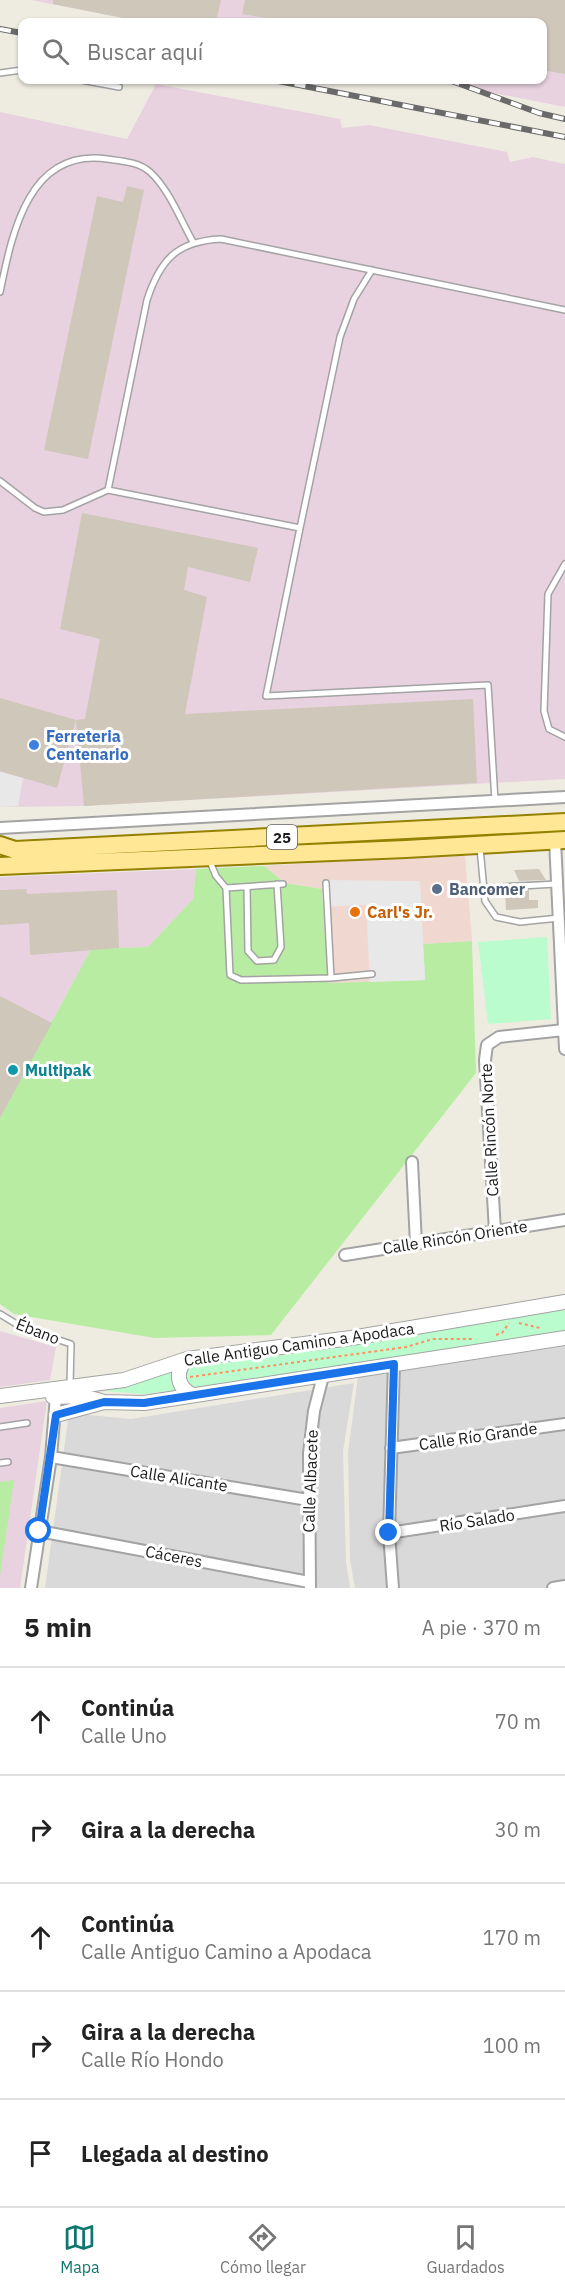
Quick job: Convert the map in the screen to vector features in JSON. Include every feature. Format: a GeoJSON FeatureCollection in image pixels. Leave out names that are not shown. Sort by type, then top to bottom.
{"type":"FeatureCollection","features":[{"type":"Feature","properties":{"kind":"main road","name":"25"},"geometry":{"type":"LineString","coordinates":[[5,849],[565,822]]}},
{"type":"Feature","properties":{"kind":"main road","name":"25"},"geometry":{"type":"LineString","coordinates":[[0,866],[406,849],[560,840]]}},
{"type":"Feature","properties":{"kind":"street"},"geometry":{"type":"LineString","coordinates":[[0,828],[565,797]]}},
{"type":"Feature","properties":{"kind":"street"},"geometry":{"type":"LineString","coordinates":[[560,840],[557,884],[565,1049]]}},
{"type":"Feature","properties":{"kind":"street","name":"Calle Rincón Norte"},"geometry":{"type":"LineString","coordinates":[[495,1231],[485,1060],[487,1045],[499,1036],[564,1030]]}},
{"type":"Feature","properties":{"kind":"street"},"geometry":{"type":"LineString","coordinates":[[412,1162],[416,1244]]}},
{"type":"Feature","properties":{"kind":"street","name":"Calle Rincón Oriente"},"geometry":{"type":"LineString","coordinates":[[345,1255],[565,1220]]}},
{"type":"Feature","properties":{"kind":"street","name":"Calle Antiguo Camino a Apodaca"},"geometry":{"type":"LineString","coordinates":[[0,1404],[124,1380],[187,1359],[351,1338],[565,1302]]}},
{"type":"Feature","properties":{"kind":"street","name":"Calle Antiguo Camino a Apodaca"},"geometry":{"type":"LineString","coordinates":[[0,1396],[61,1391],[104,1402],[144,1403],[565,1338]]}},
{"type":"Feature","properties":{"kind":"street"},"geometry":{"type":"LineString","coordinates":[[187,1359],[180,1368],[178,1378],[183,1389],[193,1395]]}},
{"type":"Feature","properties":{"kind":"street"},"geometry":{"type":"LineString","coordinates":[[393,1588],[389,1533],[394,1364]]}},
{"type":"Feature","properties":{"kind":"street","name":"Calle Albacete"},"geometry":{"type":"LineString","coordinates":[[310,1585],[308,1500],[310,1432],[323,1376]]}},
{"type":"Feature","properties":{"kind":"street"},"geometry":{"type":"LineString","coordinates":[[31,1588],[61,1391]]}},
{"type":"Feature","properties":{"kind":"street"},"geometry":{"type":"LineString","coordinates":[[56,1415],[104,1402]]}},
{"type":"Feature","properties":{"kind":"street","name":"Calle Río Grande"},"geometry":{"type":"LineString","coordinates":[[391,1449],[565,1424]]}},
{"type":"Feature","properties":{"kind":"street","name":"Calle Alicante"},"geometry":{"type":"LineString","coordinates":[[51,1457],[308,1500]]}},
{"type":"Feature","properties":{"kind":"street","name":"Río Salado"},"geometry":{"type":"LineString","coordinates":[[389,1533],[565,1506]]}},
{"type":"Feature","properties":{"kind":"street","name":"Cáceres"},"geometry":{"type":"LineString","coordinates":[[39,1531],[310,1585]]}},
{"type":"Feature","properties":{"kind":"street"},"geometry":{"type":"LineString","coordinates":[[553,1588],[565,1586]]}},
{"type":"Feature","properties":{"kind":"lane"},"geometry":{"type":"LineString","coordinates":[[0,73],[18,71]]}},
{"type":"Feature","properties":{"kind":"lane"},"geometry":{"type":"LineString","coordinates":[[103,84],[119,87]]}},
{"type":"Feature","properties":{"kind":"lane"},"geometry":{"type":"LineString","coordinates":[[0,292],[12,234],[21,211],[35,189],[52,172],[72,162],[97,157],[138,165],[150,172],[159,182],[193,242]]}},
{"type":"Feature","properties":{"kind":"lane"},"geometry":{"type":"LineString","coordinates":[[108,490],[147,300],[154,279],[165,262],[179,249],[193,242],[221,239],[565,310]]}},
{"type":"Feature","properties":{"kind":"lane"},"geometry":{"type":"LineString","coordinates":[[372,270],[354,300],[340,337],[266,696],[488,685],[495,801]]}},
{"type":"Feature","properties":{"kind":"lane"},"geometry":{"type":"LineString","coordinates":[[0,481],[44,512],[63,510],[108,490],[300,528]]}},
{"type":"Feature","properties":{"kind":"lane"},"geometry":{"type":"LineString","coordinates":[[565,564],[553,580],[548,594],[544,711],[549,729],[565,736]]}},
{"type":"Feature","properties":{"kind":"lane"},"geometry":{"type":"LineString","coordinates":[[480,843],[483,888],[489,911],[496,917],[520,921],[559,918]]}},
{"type":"Feature","properties":{"kind":"lane"},"geometry":{"type":"LineString","coordinates":[[208,857],[216,876],[226,888],[227,964],[230,975],[241,980],[331,978],[372,974]]}},
{"type":"Feature","properties":{"kind":"lane"},"geometry":{"type":"LineString","coordinates":[[326,883],[331,978]]}},
{"type":"Feature","properties":{"kind":"lane"},"geometry":{"type":"LineString","coordinates":[[226,888],[280,884],[281,947],[274,960],[257,961],[249,951],[247,887]]}},
{"type":"Feature","properties":{"kind":"lane"},"geometry":{"type":"LineString","coordinates":[[483,888],[557,884]]}},
{"type":"Feature","properties":{"kind":"lane","name":"Ébano"},"geometry":{"type":"LineString","coordinates":[[0,1314],[23,1328],[71,1344],[61,1391]]}},
{"type":"Feature","properties":{"kind":"lane"},"geometry":{"type":"LineString","coordinates":[[0,1427],[27,1423]]}},
{"type":"Feature","properties":{"kind":"lane"},"geometry":{"type":"LineString","coordinates":[[0,1463],[8,1462]]}},
{"type":"Feature","properties":{"kind":"path"},"geometry":{"type":"LineString","coordinates":[[489,1337],[502,1333],[510,1321],[541,1329]]}},
{"type":"Feature","properties":{"kind":"path"},"geometry":{"type":"LineString","coordinates":[[178,1378],[406,1347],[433,1339],[481,1338]]}},
{"type":"Feature","properties":{"kind":"shaded area"},"geometry":{"type":"Polygon","coordinates":[[[31,0],[565,0],[565,107],[447,84],[547,84],[547,18],[123,18],[31,0]]]}},
{"type":"Feature","properties":{"kind":"shaded area"},"geometry":{"type":"Polygon","coordinates":[[[156,84],[340,119],[342,128],[369,125],[507,152],[510,162],[533,157],[565,164],[565,779],[84,806],[0,807],[0,112],[127,139],[156,84]]]}},
{"type":"Feature","properties":{"kind":"shaded area"},"geometry":{"type":"Polygon","coordinates":[[[0,772],[23,778],[18,806],[0,807],[0,772]]]}},
{"type":"Feature","properties":{"kind":"shaded area"},"geometry":{"type":"Polygon","coordinates":[[[465,854],[472,941],[423,944],[425,980],[328,983],[322,889],[285,883],[264,866],[465,854]]]}},
{"type":"Feature","properties":{"kind":"shaded area"},"geometry":{"type":"Polygon","coordinates":[[[196,869],[193,899],[148,947],[91,949],[0,1118],[0,877],[196,869]]]}},
{"type":"Feature","properties":{"kind":"shaded area"},"geometry":{"type":"Polygon","coordinates":[[[322,880],[420,881],[425,980],[370,982],[366,905],[323,907],[322,880]]]}},
{"type":"Feature","properties":{"kind":"shaded area"},"geometry":{"type":"Polygon","coordinates":[[[0,1331],[56,1347],[50,1380],[0,1387],[0,1331]]]}},
{"type":"Feature","properties":{"kind":"shaded area"},"geometry":{"type":"Polygon","coordinates":[[[565,1346],[565,1588],[355,1588],[350,1560],[348,1452],[358,1377],[565,1346]]]}},
{"type":"Feature","properties":{"kind":"shaded area"},"geometry":{"type":"Polygon","coordinates":[[[354,1383],[343,1451],[346,1561],[350,1588],[45,1588],[69,1413],[131,1419],[354,1383]]]}},
{"type":"Feature","properties":{"kind":"shaded area"},"geometry":{"type":"Polygon","coordinates":[[[47,1401],[20,1588],[0,1588],[0,1408],[47,1401]]]}},
{"type":"Feature","properties":{"kind":"green space"},"geometry":{"type":"Polygon","coordinates":[[[264,866],[285,883],[322,889],[328,983],[425,980],[423,944],[472,941],[476,1073],[271,1335],[154,1338],[14,1314],[0,1304],[0,1118],[91,949],[148,947],[193,899],[196,869],[264,866]]]}},
{"type":"Feature","properties":{"kind":"green space"},"geometry":{"type":"Polygon","coordinates":[[[547,937],[551,1019],[488,1024],[478,942],[547,937]]]}},
{"type":"Feature","properties":{"kind":"green space"},"geometry":{"type":"Polygon","coordinates":[[[565,1310],[565,1333],[171,1391],[143,1394],[105,1391],[127,1386],[174,1367],[565,1310]]]}},
{"type":"Feature","properties":{"kind":"green space"},"geometry":{"type":"Polygon","coordinates":[[[14,1480],[0,1576],[0,1482],[14,1480]]]}},
{"type":"Feature","properties":{"kind":"building"},"geometry":{"type":"Polygon","coordinates":[[[53,0],[221,0],[217,18],[123,18],[53,4],[53,0]]]}},
{"type":"Feature","properties":{"kind":"building"},"geometry":{"type":"Polygon","coordinates":[[[245,0],[565,0],[565,74],[547,71],[547,18],[266,18],[242,14],[245,0]]]}},
{"type":"Feature","properties":{"kind":"building"},"geometry":{"type":"Polygon","coordinates":[[[127,186],[144,190],[88,459],[44,450],[97,196],[123,202],[127,186]]]}},
{"type":"Feature","properties":{"kind":"building"},"geometry":{"type":"Polygon","coordinates":[[[82,513],[258,548],[250,582],[188,567],[184,590],[207,597],[185,714],[473,699],[477,783],[84,806],[76,720],[85,719],[100,639],[60,629],[82,513]]]}},
{"type":"Feature","properties":{"kind":"building","name":"Ferreteria Centenario"},"geometry":{"type":"Polygon","coordinates":[[[0,698],[76,720],[57,788],[0,771],[0,698]]]}},
{"type":"Feature","properties":{"kind":"building"},"geometry":{"type":"Polygon","coordinates":[[[539,869],[546,880],[519,881],[514,870],[539,869]]]}},
{"type":"Feature","properties":{"kind":"building"},"geometry":{"type":"Polygon","coordinates":[[[26,889],[27,894],[117,890],[119,948],[30,955],[29,923],[0,925],[0,890],[26,889]]]}},
{"type":"Feature","properties":{"kind":"building"},"geometry":{"type":"Polygon","coordinates":[[[529,890],[529,900],[538,900],[538,908],[506,910],[505,892],[529,890]]]}},
{"type":"Feature","properties":{"kind":"building","name":"Multipak"},"geometry":{"type":"Polygon","coordinates":[[[0,996],[52,1023],[0,1118],[0,996]]]}},
{"type":"Feature","properties":{"kind":"railway"},"geometry":{"type":"LineString","coordinates":[[0,29],[18,32]]}},
{"type":"Feature","properties":{"kind":"railway"},"geometry":{"type":"LineString","coordinates":[[293,84],[565,137]]}},
{"type":"Feature","properties":{"kind":"railway"},"geometry":{"type":"LineString","coordinates":[[460,84],[539,113],[565,119]]}},
{"type":"Feature","properties":{"kind":"place","name":"Ferreteria Centenario"},"geometry":{"type":"Point","coordinates":[34,745]}},
{"type":"Feature","properties":{"kind":"place","name":"Bancomer"},"geometry":{"type":"Point","coordinates":[437,889]}},
{"type":"Feature","properties":{"kind":"place","name":"Carl's Jr."},"geometry":{"type":"Point","coordinates":[355,912]}},
{"type":"Feature","properties":{"kind":"place","name":"Multipak"},"geometry":{"type":"Point","coordinates":[13,1070]}},
{"type":"Feature","properties":{"kind":"route"},"geometry":{"type":"LineString","coordinates":[[39,1531],[56,1415],[104,1402],[144,1403],[394,1364],[389,1533]]}}]}
